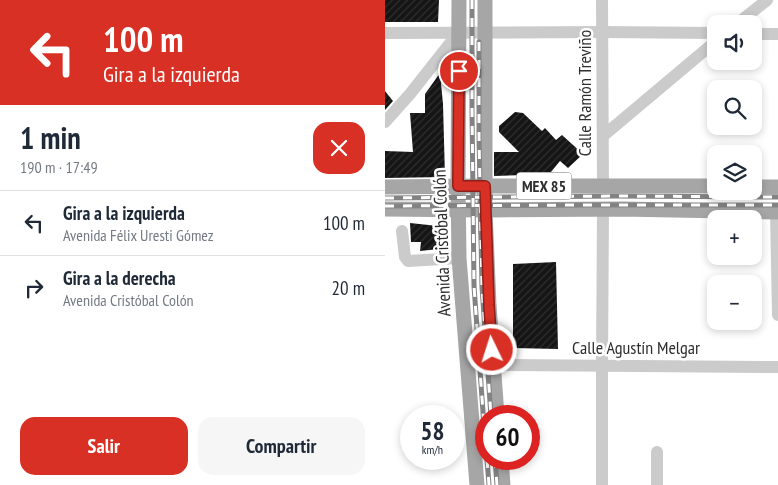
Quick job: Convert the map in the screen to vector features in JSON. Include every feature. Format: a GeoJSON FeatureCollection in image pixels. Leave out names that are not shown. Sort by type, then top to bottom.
{"type":"FeatureCollection","features":[{"type":"Feature","properties":{"kind":"main road","name":"Avenida Cristóbal Colón"},"geometry":{"type":"LineString","coordinates":[[459,0],[459,258],[477,485]]}},
{"type":"Feature","properties":{"kind":"main road"},"geometry":{"type":"LineString","coordinates":[[485,0],[485,210],[496,405]]}},
{"type":"Feature","properties":{"kind":"main road","name":"MEX 85"},"geometry":{"type":"LineString","coordinates":[[385,187],[707,186]]}},
{"type":"Feature","properties":{"kind":"main road"},"geometry":{"type":"LineString","coordinates":[[762,186],[778,187]]}},
{"type":"Feature","properties":{"kind":"main road","name":"MEX 85"},"geometry":{"type":"LineString","coordinates":[[385,209],[603,209],[777,212]]}},
{"type":"Feature","properties":{"kind":"main road"},"geometry":{"type":"LineString","coordinates":[[502,470],[503,485]]}},
{"type":"Feature","properties":{"kind":"street","name":"Calle Ramón Treviño"},"geometry":{"type":"LineString","coordinates":[[602,0],[603,186]]}},
{"type":"Feature","properties":{"kind":"street"},"geometry":{"type":"LineString","coordinates":[[748,15],[767,0]]}},
{"type":"Feature","properties":{"kind":"street"},"geometry":{"type":"LineString","coordinates":[[385,122],[410,94],[459,32]]}},
{"type":"Feature","properties":{"kind":"street"},"geometry":{"type":"LineString","coordinates":[[385,33],[707,33]]}},
{"type":"Feature","properties":{"kind":"street"},"geometry":{"type":"LineString","coordinates":[[762,34],[778,34]]}},
{"type":"Feature","properties":{"kind":"street"},"geometry":{"type":"LineString","coordinates":[[603,136],[707,48]]}},
{"type":"Feature","properties":{"kind":"street"},"geometry":{"type":"LineString","coordinates":[[602,485],[603,209]]}},
{"type":"Feature","properties":{"kind":"street"},"geometry":{"type":"LineString","coordinates":[[777,212],[778,315]]}},
{"type":"Feature","properties":{"kind":"street"},"geometry":{"type":"LineString","coordinates":[[402,231],[405,257],[408,261],[459,258]]}},
{"type":"Feature","properties":{"kind":"street","name":"Calle Agustín Melgar"},"geometry":{"type":"LineString","coordinates":[[493,365],[778,367]]}},
{"type":"Feature","properties":{"kind":"street"},"geometry":{"type":"LineString","coordinates":[[657,452],[657,485]]}},
{"type":"Feature","properties":{"kind":"building"},"geometry":{"type":"Polygon","coordinates":[[[385,0],[439,0],[438,22],[385,22],[385,0]]]}},
{"type":"Feature","properties":{"kind":"building"},"geometry":{"type":"Polygon","coordinates":[[[440,73],[443,104],[445,177],[385,178],[385,151],[413,152],[410,113],[425,113],[425,94],[440,73]]]}},
{"type":"Feature","properties":{"kind":"building"},"geometry":{"type":"Polygon","coordinates":[[[385,91],[393,101],[385,110],[385,91]]]}},
{"type":"Feature","properties":{"kind":"building"},"geometry":{"type":"Polygon","coordinates":[[[515,112],[523,113],[542,131],[545,128],[556,140],[562,135],[583,154],[568,168],[560,161],[551,172],[546,172],[546,177],[525,177],[525,175],[494,176],[494,152],[519,152],[499,132],[499,126],[515,112]]]}},
{"type":"Feature","properties":{"kind":"building"},"geometry":{"type":"Polygon","coordinates":[[[410,223],[438,226],[439,249],[420,251],[421,242],[411,242],[410,223]]]}},
{"type":"Feature","properties":{"kind":"building"},"geometry":{"type":"Polygon","coordinates":[[[556,262],[558,349],[513,348],[513,264],[556,262]]]}},
{"type":"Feature","properties":{"kind":"railway"},"geometry":{"type":"LineString","coordinates":[[472,0],[474,286],[482,405]]}},
{"type":"Feature","properties":{"kind":"railway"},"geometry":{"type":"LineString","coordinates":[[479,42],[482,287],[490,405]]}},
{"type":"Feature","properties":{"kind":"railway"},"geometry":{"type":"LineString","coordinates":[[385,198],[778,197]]}},
{"type":"Feature","properties":{"kind":"railway"},"geometry":{"type":"LineString","coordinates":[[385,206],[778,205]]}},
{"type":"Feature","properties":{"kind":"railway"},"geometry":{"type":"LineString","coordinates":[[488,470],[489,485]]}},
{"type":"Feature","properties":{"kind":"railway"},"geometry":{"type":"LineString","coordinates":[[496,470],[497,485]]}},
{"type":"Feature","properties":{"kind":"route"},"geometry":{"type":"LineString","coordinates":[[459,71],[458,186],[485,186],[492,350]]}}]}
